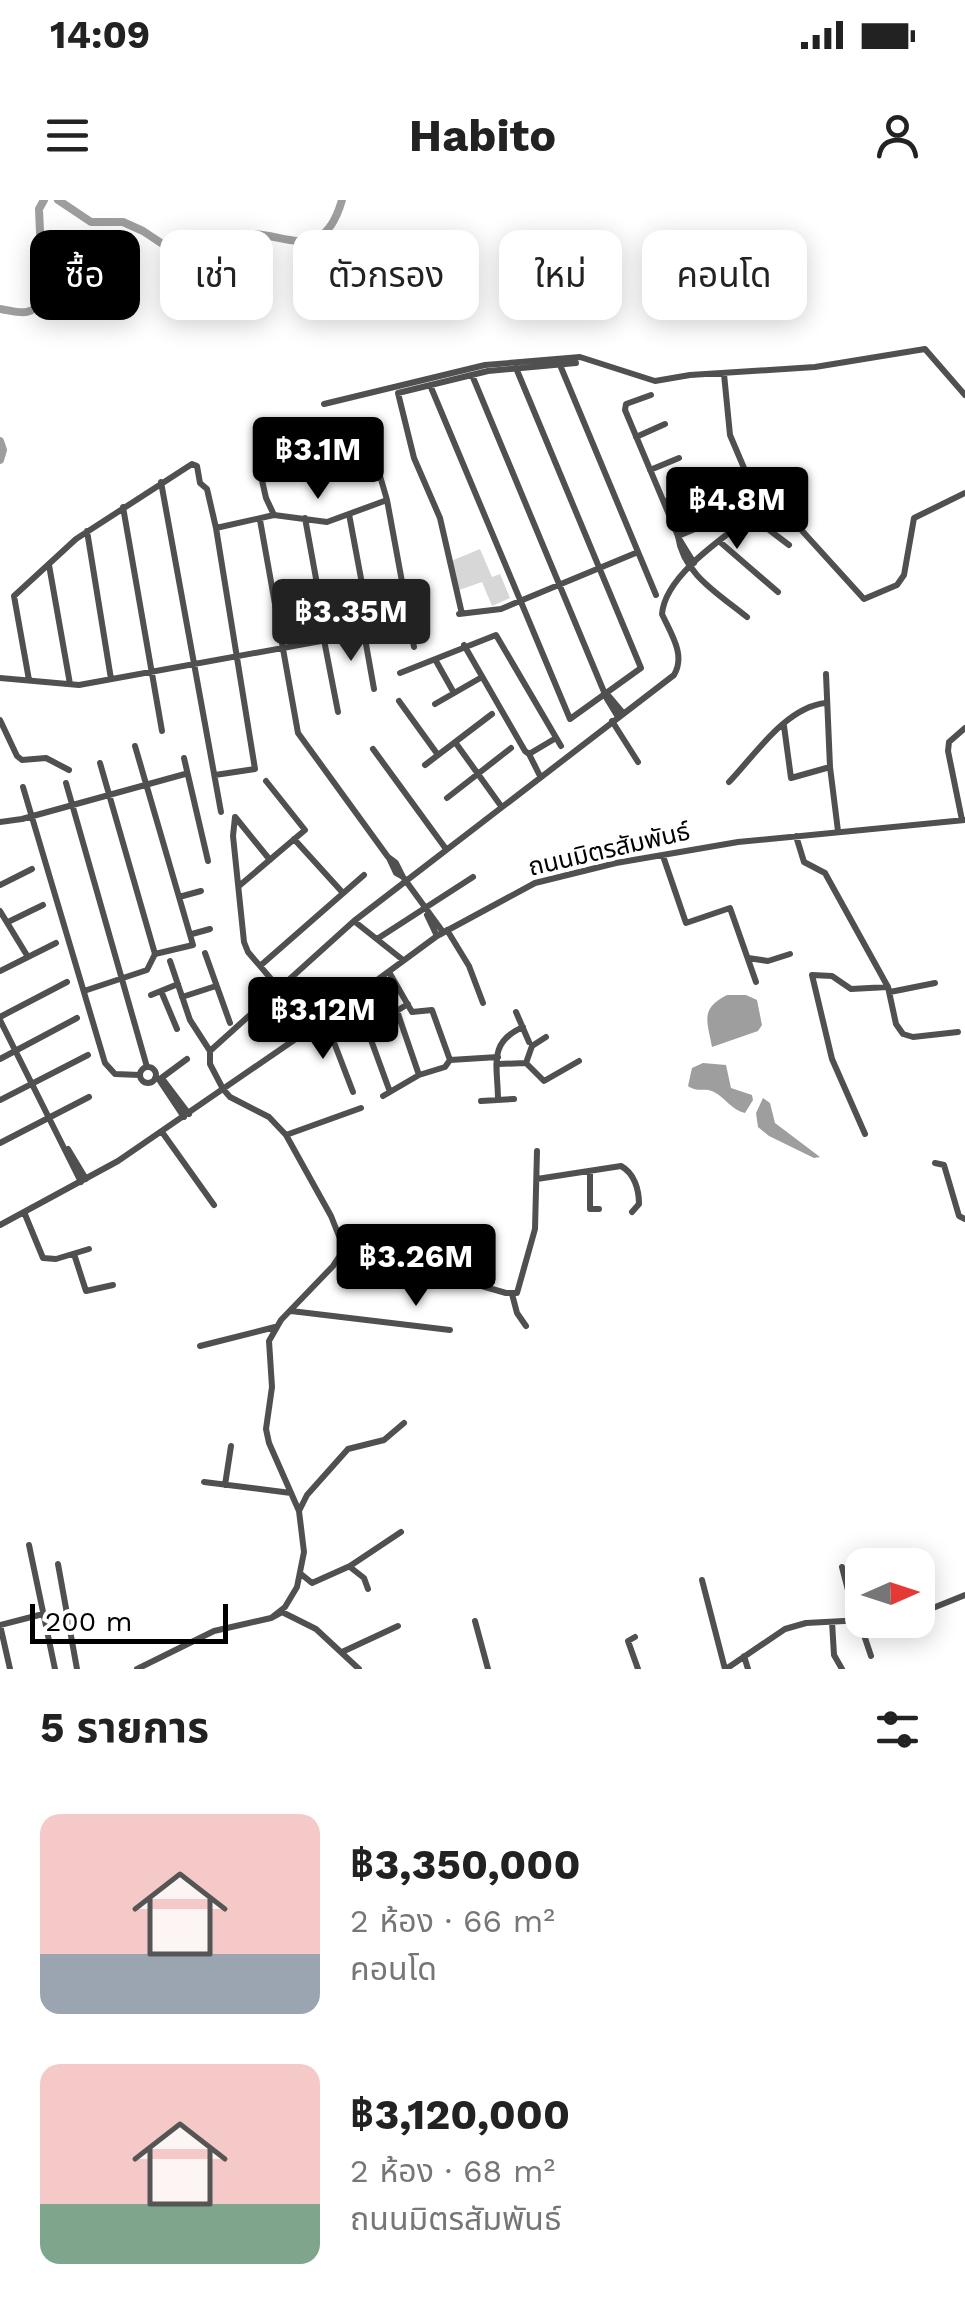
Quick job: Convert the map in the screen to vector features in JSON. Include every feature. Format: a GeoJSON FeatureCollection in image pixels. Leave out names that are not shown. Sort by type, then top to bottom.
{"type":"FeatureCollection","features":[{"type":"Feature","properties":{"kind":"street"},"geometry":{"type":"LineString","coordinates":[[324,404],[485,365],[580,357],[655,381],[847,363],[925,349],[965,394]]}},
{"type":"Feature","properties":{"kind":"street"},"geometry":{"type":"LineString","coordinates":[[576,363],[472,375],[398,393],[414,458],[440,518],[460,614],[501,610],[638,552]]}},
{"type":"Feature","properties":{"kind":"street"},"geometry":{"type":"LineString","coordinates":[[560,365],[656,595]]}},
{"type":"Feature","properties":{"kind":"street"},"geometry":{"type":"LineString","coordinates":[[430,384],[570,719],[641,668],[516,368]]}},
{"type":"Feature","properties":{"kind":"street"},"geometry":{"type":"LineString","coordinates":[[724,374],[730,435],[761,508]]}},
{"type":"Feature","properties":{"kind":"street"},"geometry":{"type":"LineString","coordinates":[[472,375],[638,762]]}},
{"type":"Feature","properties":{"kind":"street"},"geometry":{"type":"LineString","coordinates":[[651,395],[626,404],[625,410],[678,536],[679,548],[691,565],[747,616]]}},
{"type":"Feature","properties":{"kind":"street"},"geometry":{"type":"LineString","coordinates":[[636,436],[666,424]]}},
{"type":"Feature","properties":{"kind":"street"},"geometry":{"type":"LineString","coordinates":[[369,438],[387,500],[414,648]]}},
{"type":"Feature","properties":{"kind":"street"},"geometry":{"type":"LineString","coordinates":[[650,470],[679,458]]}},
{"type":"Feature","properties":{"kind":"street"},"geometry":{"type":"LineString","coordinates":[[29,680],[14,596],[88,531],[161,482],[192,464],[197,466],[216,528],[254,769],[215,775]]}},
{"type":"Feature","properties":{"kind":"street"},"geometry":{"type":"LineString","coordinates":[[261,476],[274,515]]}},
{"type":"Feature","properties":{"kind":"street"},"geometry":{"type":"LineString","coordinates":[[161,482],[221,812]]}},
{"type":"Feature","properties":{"kind":"street"},"geometry":{"type":"LineString","coordinates":[[341,1254],[338,1230],[286,1134],[269,1117],[223,1090],[208,1058],[210,1051],[404,878],[674,676],[679,668],[678,652],[662,608],[691,565],[775,501],[793,482]]}},
{"type":"Feature","properties":{"kind":"street"},"geometry":{"type":"LineString","coordinates":[[664,502],[693,490]]}},
{"type":"Feature","properties":{"kind":"street"},"geometry":{"type":"LineString","coordinates":[[775,501],[864,599],[897,585],[904,574],[914,518],[965,492]]}},
{"type":"Feature","properties":{"kind":"street"},"geometry":{"type":"LineString","coordinates":[[216,528],[274,515],[327,522],[387,500]]}},
{"type":"Feature","properties":{"kind":"street"},"geometry":{"type":"LineString","coordinates":[[123,507],[162,732]]}},
{"type":"Feature","properties":{"kind":"street"},"geometry":{"type":"LineString","coordinates":[[349,514],[374,688]]}},
{"type":"Feature","properties":{"kind":"street"},"geometry":{"type":"LineString","coordinates":[[304,518],[338,712]]}},
{"type":"Feature","properties":{"kind":"street"},"geometry":{"type":"LineString","coordinates":[[752,518],[789,545]]}},
{"type":"Feature","properties":{"kind":"street"},"geometry":{"type":"LineString","coordinates":[[260,520],[298,734],[469,966],[483,1003]]}},
{"type":"Feature","properties":{"kind":"street"},"geometry":{"type":"LineString","coordinates":[[678,536],[707,524]]}},
{"type":"Feature","properties":{"kind":"street"},"geometry":{"type":"LineString","coordinates":[[88,531],[112,679]]}},
{"type":"Feature","properties":{"kind":"street"},"geometry":{"type":"LineString","coordinates":[[720,542],[778,592]]}},
{"type":"Feature","properties":{"kind":"street"},"geometry":{"type":"LineString","coordinates":[[49,564],[70,684]]}},
{"type":"Feature","properties":{"kind":"street"},"geometry":{"type":"LineString","coordinates":[[0,678],[70,684],[112,679],[409,625]]}},
{"type":"Feature","properties":{"kind":"street"},"geometry":{"type":"LineString","coordinates":[[400,673],[464,645],[499,637],[561,746]]}},
{"type":"Feature","properties":{"kind":"street"},"geometry":{"type":"LineString","coordinates":[[464,645],[541,775]]}},
{"type":"Feature","properties":{"kind":"street"},"geometry":{"type":"LineString","coordinates":[[436,660],[454,692]]}},
{"type":"Feature","properties":{"kind":"street"},"geometry":{"type":"LineString","coordinates":[[826,674],[825,703],[838,831]]}},
{"type":"Feature","properties":{"kind":"street"},"geometry":{"type":"LineString","coordinates":[[435,704],[482,677]]}},
{"type":"Feature","properties":{"kind":"street"},"geometry":{"type":"LineString","coordinates":[[399,701],[438,755]]}},
{"type":"Feature","properties":{"kind":"street"},"geometry":{"type":"LineString","coordinates":[[729,782],[807,706],[825,703]]}},
{"type":"Feature","properties":{"kind":"street"},"geometry":{"type":"LineString","coordinates":[[425,765],[492,714]]}},
{"type":"Feature","properties":{"kind":"street"},"geometry":{"type":"LineString","coordinates":[[0,720],[16,756],[22,760],[46,758],[68,770]]}},
{"type":"Feature","properties":{"kind":"street"},"geometry":{"type":"LineString","coordinates":[[784,725],[791,778],[830,766]]}},
{"type":"Feature","properties":{"kind":"street"},"geometry":{"type":"LineString","coordinates":[[964,820],[948,752],[949,742],[965,728]]}},
{"type":"Feature","properties":{"kind":"street"},"geometry":{"type":"LineString","coordinates":[[529,754],[556,738]]}},
{"type":"Feature","properties":{"kind":"street"},"geometry":{"type":"LineString","coordinates":[[455,742],[502,805]]}},
{"type":"Feature","properties":{"kind":"street"},"geometry":{"type":"LineString","coordinates":[[136,746],[192,934],[193,945],[155,954]]}},
{"type":"Feature","properties":{"kind":"street"},"geometry":{"type":"LineString","coordinates":[[373,748],[446,849]]}},
{"type":"Feature","properties":{"kind":"street"},"geometry":{"type":"LineString","coordinates":[[446,798],[511,748]]}},
{"type":"Feature","properties":{"kind":"street"},"geometry":{"type":"LineString","coordinates":[[184,758],[208,861]]}},
{"type":"Feature","properties":{"kind":"street"},"geometry":{"type":"LineString","coordinates":[[84,991],[147,970],[155,954],[100,763]]}},
{"type":"Feature","properties":{"kind":"street"},"geometry":{"type":"LineString","coordinates":[[1,820],[33,816],[185,774]]}},
{"type":"Feature","properties":{"kind":"street"},"geometry":{"type":"LineString","coordinates":[[238,887],[305,830],[266,782]]}},
{"type":"Feature","properties":{"kind":"street"},"geometry":{"type":"LineString","coordinates":[[66,783],[148,1067],[187,1115]]}},
{"type":"Feature","properties":{"kind":"street"},"geometry":{"type":"LineString","coordinates":[[24,787],[107,1068],[116,1074],[140,1076],[147,1082],[187,1060]]}},
{"type":"Feature","properties":{"kind":"street"},"geometry":{"type":"LineString","coordinates":[[270,860],[235,817],[233,836],[244,942],[278,987]]}},
{"type":"Feature","properties":{"kind":"street","name":"ถนนมิตรสัมพันธ์"},"geometry":{"type":"LineString","coordinates":[[0,1225],[83,1181],[162,1132],[442,933],[535,883],[738,842],[964,820]]}},
{"type":"Feature","properties":{"kind":"street"},"geometry":{"type":"LineString","coordinates":[[796,836],[804,862],[826,873],[889,990],[896,1024],[903,1034],[913,1037],[958,1032]]}},
{"type":"Feature","properties":{"kind":"street"},"geometry":{"type":"LineString","coordinates":[[294,839],[343,893]]}},
{"type":"Feature","properties":{"kind":"street"},"geometry":{"type":"LineString","coordinates":[[663,856],[686,923],[730,908],[756,982]]}},
{"type":"Feature","properties":{"kind":"street"},"geometry":{"type":"LineString","coordinates":[[0,884],[32,869]]}},
{"type":"Feature","properties":{"kind":"street"},"geometry":{"type":"LineString","coordinates":[[260,966],[364,875]]}},
{"type":"Feature","properties":{"kind":"street"},"geometry":{"type":"LineString","coordinates":[[377,939],[473,877]]}},
{"type":"Feature","properties":{"kind":"street"},"geometry":{"type":"LineString","coordinates":[[179,897],[201,891]]}},
{"type":"Feature","properties":{"kind":"street"},"geometry":{"type":"LineString","coordinates":[[8,922],[43,905]]}},
{"type":"Feature","properties":{"kind":"street"},"geometry":{"type":"LineString","coordinates":[[0,911],[28,957]]}},
{"type":"Feature","properties":{"kind":"street"},"geometry":{"type":"LineString","coordinates":[[354,921],[403,960]]}},
{"type":"Feature","properties":{"kind":"street"},"geometry":{"type":"LineString","coordinates":[[192,934],[210,929]]}},
{"type":"Feature","properties":{"kind":"street"},"geometry":{"type":"LineString","coordinates":[[0,971],[56,943]]}},
{"type":"Feature","properties":{"kind":"street"},"geometry":{"type":"LineString","coordinates":[[205,953],[230,1023]]}},
{"type":"Feature","properties":{"kind":"street"},"geometry":{"type":"LineString","coordinates":[[748,958],[768,961],[790,954]]}},
{"type":"Feature","properties":{"kind":"street"},"geometry":{"type":"LineString","coordinates":[[170,961],[190,1020],[210,1051]]}},
{"type":"Feature","properties":{"kind":"street"},"geometry":{"type":"LineString","coordinates":[[389,972],[415,1014],[432,1010],[450,1060],[446,1067],[419,1075],[386,1094],[367,1030],[408,1004]]}},
{"type":"Feature","properties":{"kind":"street"},"geometry":{"type":"LineString","coordinates":[[865,1134],[832,1059],[812,975],[832,976],[851,989],[889,990],[935,984]]}},
{"type":"Feature","properties":{"kind":"street"},"geometry":{"type":"LineString","coordinates":[[67,982],[0,1019],[83,1181]]}},
{"type":"Feature","properties":{"kind":"street"},"geometry":{"type":"LineString","coordinates":[[151,995],[178,984]]}},
{"type":"Feature","properties":{"kind":"street"},"geometry":{"type":"LineString","coordinates":[[182,997],[216,986]]}},
{"type":"Feature","properties":{"kind":"street"},"geometry":{"type":"LineString","coordinates":[[161,991],[177,1029]]}},
{"type":"Feature","properties":{"kind":"street"},"geometry":{"type":"LineString","coordinates":[[397,1011],[419,1075]]}},
{"type":"Feature","properties":{"kind":"street"},"geometry":{"type":"LineString","coordinates":[[516,1012],[529,1042]]}},
{"type":"Feature","properties":{"kind":"street"},"geometry":{"type":"LineString","coordinates":[[0,1059],[77,1018]]}},
{"type":"Feature","properties":{"kind":"street"},"geometry":{"type":"LineString","coordinates":[[325,1019],[353,1092]]}},
{"type":"Feature","properties":{"kind":"street"},"geometry":{"type":"LineString","coordinates":[[498,1100],[502,1038],[523,1027]]}},
{"type":"Feature","properties":{"kind":"street"},"geometry":{"type":"LineString","coordinates":[[526,1063],[532,1046],[546,1037]]}},
{"type":"Feature","properties":{"kind":"street"},"geometry":{"type":"LineString","coordinates":[[0,1100],[88,1055]]}},
{"type":"Feature","properties":{"kind":"street"},"geometry":{"type":"LineString","coordinates":[[450,1060],[526,1063],[544,1081],[580,1061]]}},
{"type":"Feature","properties":{"kind":"street"},"geometry":{"type":"LineString","coordinates":[[140,1076],[148,1067]]}},
{"type":"Feature","properties":{"kind":"street"},"geometry":{"type":"LineString","coordinates":[[0,1143],[88,1096]]}},
{"type":"Feature","properties":{"kind":"street"},"geometry":{"type":"LineString","coordinates":[[481,1102],[514,1100]]}},
{"type":"Feature","properties":{"kind":"street"},"geometry":{"type":"LineString","coordinates":[[286,1134],[361,1108]]}},
{"type":"Feature","properties":{"kind":"street"},"geometry":{"type":"LineString","coordinates":[[162,1132],[214,1205]]}},
{"type":"Feature","properties":{"kind":"street"},"geometry":{"type":"LineString","coordinates":[[512,1294],[521,1288],[530,1251],[537,1151]]}},
{"type":"Feature","properties":{"kind":"street"},"geometry":{"type":"LineString","coordinates":[[936,1163],[944,1165],[959,1216],[965,1219]]}},
{"type":"Feature","properties":{"kind":"street"},"geometry":{"type":"LineString","coordinates":[[537,1180],[621,1166],[630,1172],[640,1200],[632,1212]]}},
{"type":"Feature","properties":{"kind":"street"},"geometry":{"type":"LineString","coordinates":[[590,1170],[590,1209],[599,1209]]}},
{"type":"Feature","properties":{"kind":"street"},"geometry":{"type":"LineString","coordinates":[[24,1212],[43,1258],[56,1259],[89,1250]]}},
{"type":"Feature","properties":{"kind":"street"},"geometry":{"type":"LineString","coordinates":[[271,1618],[285,1607],[301,1574],[304,1552],[299,1511],[266,1429],[272,1387],[269,1341],[276,1327],[341,1254],[388,1252],[397,1258],[408,1282],[472,1282],[512,1294]]}},
{"type":"Feature","properties":{"kind":"street"},"geometry":{"type":"LineString","coordinates":[[74,1254],[86,1291],[112,1285]]}},
{"type":"Feature","properties":{"kind":"street"},"geometry":{"type":"LineString","coordinates":[[512,1294],[526,1326]]}},
{"type":"Feature","properties":{"kind":"street"},"geometry":{"type":"LineString","coordinates":[[290,1310],[450,1330]]}},
{"type":"Feature","properties":{"kind":"street"},"geometry":{"type":"LineString","coordinates":[[200,1346],[276,1327]]}},
{"type":"Feature","properties":{"kind":"street"},"geometry":{"type":"LineString","coordinates":[[299,1511],[307,1495],[348,1449],[384,1440],[404,1424]]}},
{"type":"Feature","properties":{"kind":"street"},"geometry":{"type":"LineString","coordinates":[[225,1485],[231,1446]]}},
{"type":"Feature","properties":{"kind":"street"},"geometry":{"type":"LineString","coordinates":[[204,1482],[292,1493]]}},
{"type":"Feature","properties":{"kind":"street"},"geometry":{"type":"LineString","coordinates":[[301,1574],[312,1582],[349,1566],[401,1532]]}},
{"type":"Feature","properties":{"kind":"street"},"geometry":{"type":"LineString","coordinates":[[29,1545],[55,1669]]}},
{"type":"Feature","properties":{"kind":"street"},"geometry":{"type":"LineString","coordinates":[[58,1564],[77,1669]]}},
{"type":"Feature","properties":{"kind":"street"},"geometry":{"type":"LineString","coordinates":[[349,1566],[364,1578],[368,1590]]}},
{"type":"Feature","properties":{"kind":"street"},"geometry":{"type":"LineString","coordinates":[[842,1567],[845,1576]]}},
{"type":"Feature","properties":{"kind":"street"},"geometry":{"type":"LineString","coordinates":[[702,1580],[725,1669],[785,1629],[806,1623],[845,1621]]}},
{"type":"Feature","properties":{"kind":"street"},"geometry":{"type":"LineString","coordinates":[[935,1607],[965,1595]]}},
{"type":"Feature","properties":{"kind":"street"},"geometry":{"type":"LineString","coordinates":[[137,1669],[214,1631],[282,1612],[297,1618],[359,1669]]}},
{"type":"Feature","properties":{"kind":"street"},"geometry":{"type":"LineString","coordinates":[[10,1669],[0,1625],[43,1614]]}},
{"type":"Feature","properties":{"kind":"street"},"geometry":{"type":"LineString","coordinates":[[475,1621],[488,1669]]}},
{"type":"Feature","properties":{"kind":"street"},"geometry":{"type":"LineString","coordinates":[[832,1622],[834,1656],[842,1669]]}},
{"type":"Feature","properties":{"kind":"street"},"geometry":{"type":"LineString","coordinates":[[342,1652],[398,1626]]}},
{"type":"Feature","properties":{"kind":"street"},"geometry":{"type":"LineString","coordinates":[[635,1637],[628,1642],[638,1669]]}},
{"type":"Feature","properties":{"kind":"street"},"geometry":{"type":"LineString","coordinates":[[865,1638],[871,1656]]}},
{"type":"Feature","properties":{"kind":"street"},"geometry":{"type":"LineString","coordinates":[[744,1656],[748,1669]]}},
{"type":"Feature","properties":{"kind":"shaded area"},"geometry":{"type":"Polygon","coordinates":[[[480,549],[492,577],[500,574],[510,598],[492,606],[482,582],[459,590],[451,561],[480,549]]]}},
{"type":"Feature","properties":{"kind":"shaded area"},"geometry":{"type":"Polygon","coordinates":[[[727,995],[746,995],[757,1000],[762,1025],[758,1031],[712,1047],[709,1010],[727,995]]]}},
{"type":"Feature","properties":{"kind":"shaded area"},"geometry":{"type":"Polygon","coordinates":[[[703,1063],[726,1065],[731,1088],[752,1095],[745,1113],[714,1092],[688,1086],[692,1068],[703,1063]]]}},
{"type":"Feature","properties":{"kind":"shaded area"},"geometry":{"type":"Polygon","coordinates":[[[763,1098],[770,1103],[775,1123],[820,1157],[814,1158],[758,1127],[756,1113],[763,1098]]]}},
{"type":"Feature","properties":{"kind":"waterway"},"geometry":{"type":"LineString","coordinates":[[0,309],[29,312],[43,300],[39,209],[44,200]]}},
{"type":"Feature","properties":{"kind":"waterway"},"geometry":{"type":"LineString","coordinates":[[58,200],[91,222],[123,222],[173,251],[190,256],[233,236],[310,240],[323,235],[342,200]]}},
{"type":"Feature","properties":{"kind":"waterway"},"geometry":{"type":"LineString","coordinates":[[0,441],[0,460]]}}]}
